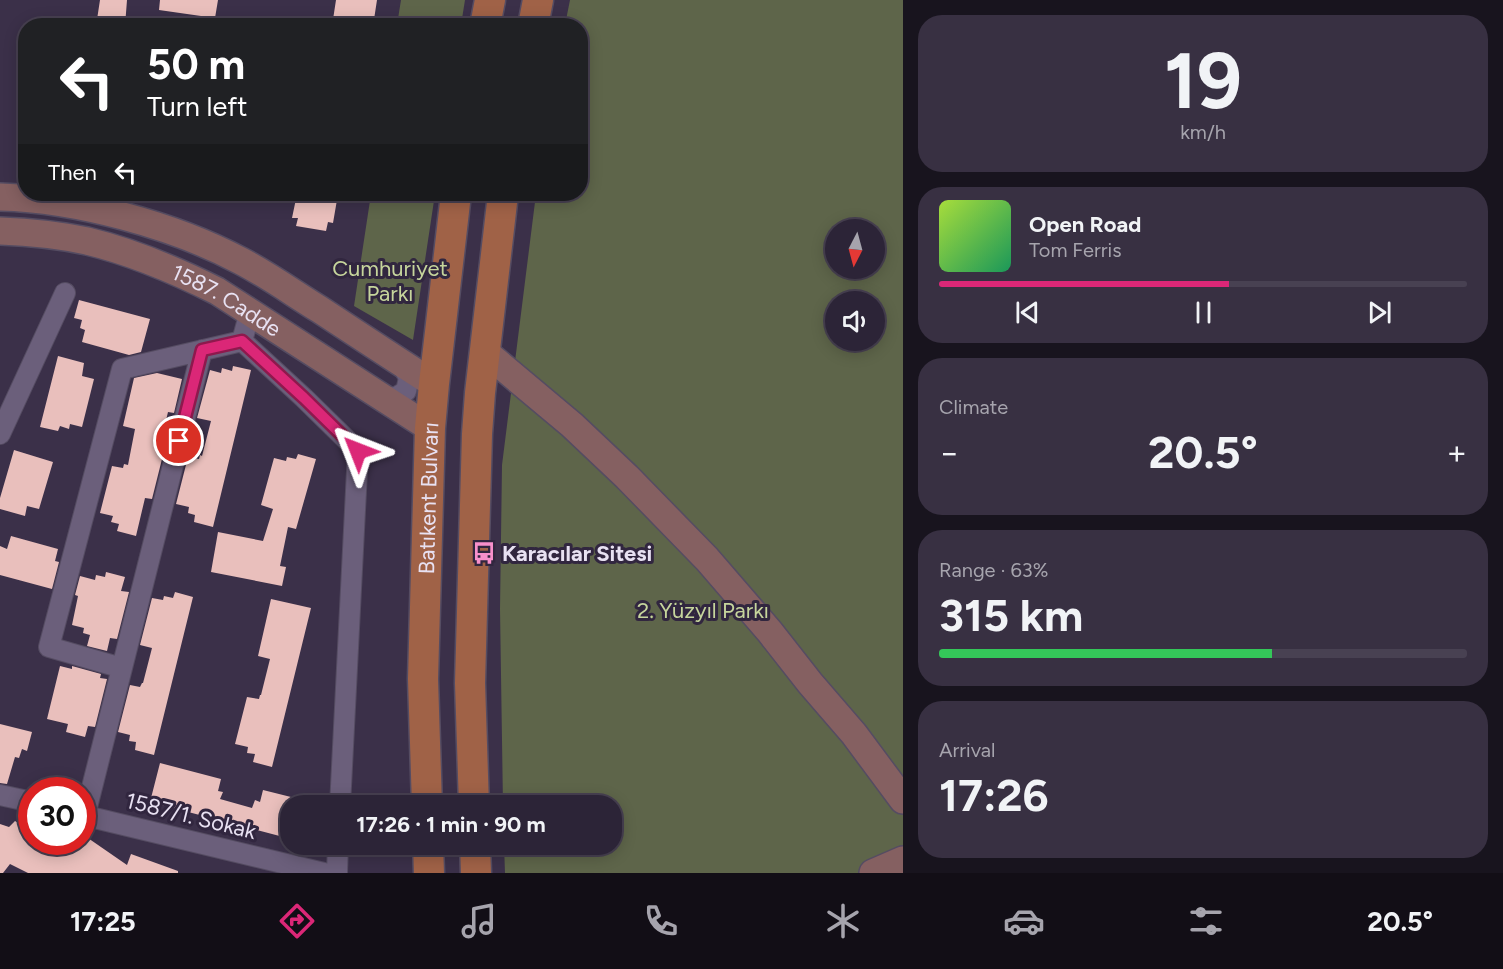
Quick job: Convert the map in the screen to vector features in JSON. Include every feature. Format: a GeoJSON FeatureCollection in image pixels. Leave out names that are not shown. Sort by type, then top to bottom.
{"type":"FeatureCollection","features":[{"type":"Feature","properties":{"kind":"main road"},"geometry":{"type":"LineString","coordinates":[[487,18],[490,0]]}},
{"type":"Feature","properties":{"kind":"main road"},"geometry":{"type":"LineString","coordinates":[[535,18],[538,0]]}},
{"type":"Feature","properties":{"kind":"main road","name":"1587. Cadde"},"geometry":{"type":"LineString","coordinates":[[0,197],[18,198]]}},
{"type":"Feature","properties":{"kind":"main road","name":"1587. Cadde"},"geometry":{"type":"LineString","coordinates":[[49,201],[95,209],[168,230],[216,249],[262,273],[434,384]]}},
{"type":"Feature","properties":{"kind":"main road","name":"Batıkent Bulvarı"},"geometry":{"type":"LineString","coordinates":[[427,795],[423,679],[430,428],[455,201]]}},
{"type":"Feature","properties":{"kind":"main road","name":"Batıkent Bulvarı"},"geometry":{"type":"LineString","coordinates":[[474,795],[470,683],[477,434],[502,201]]}},
{"type":"Feature","properties":{"kind":"main road","name":"1587. Cadde"},"geometry":{"type":"LineString","coordinates":[[0,231],[61,236],[88,241],[184,274],[250,312],[430,428]]}},
{"type":"Feature","properties":{"kind":"main road"},"geometry":{"type":"LineString","coordinates":[[485,352],[572,425],[627,477],[707,559],[854,734],[903,800]]}},
{"type":"Feature","properties":{"kind":"main road"},"geometry":{"type":"LineString","coordinates":[[428,855],[429,873]]}},
{"type":"Feature","properties":{"kind":"main road"},"geometry":{"type":"LineString","coordinates":[[475,855],[476,873]]}},
{"type":"Feature","properties":{"kind":"main road"},"geometry":{"type":"LineString","coordinates":[[873,873],[903,860]]}},
{"type":"Feature","properties":{"kind":"street"},"geometry":{"type":"LineString","coordinates":[[0,434],[65,293]]}},
{"type":"Feature","properties":{"kind":"street"},"geometry":{"type":"LineString","coordinates":[[242,341],[250,312]]}},
{"type":"Feature","properties":{"kind":"street"},"geometry":{"type":"LineString","coordinates":[[122,668],[49,647],[122,369],[242,341]]}},
{"type":"Feature","properties":{"kind":"street"},"geometry":{"type":"LineString","coordinates":[[242,341],[358,451],[341,795]]}},
{"type":"Feature","properties":{"kind":"street"},"geometry":{"type":"LineString","coordinates":[[94,777],[202,350]]}},
{"type":"Feature","properties":{"kind":"street"},"geometry":{"type":"LineString","coordinates":[[380,395],[395,398],[406,391],[409,378],[401,363]]}},
{"type":"Feature","properties":{"kind":"street"},"geometry":{"type":"LineString","coordinates":[[0,795],[18,799]]}},
{"type":"Feature","properties":{"kind":"street","name":"1587/1. Sokak"},"geometry":{"type":"LineString","coordinates":[[96,818],[324,873]]}},
{"type":"Feature","properties":{"kind":"street"},"geometry":{"type":"LineString","coordinates":[[337,873],[338,855]]}},
{"type":"Feature","properties":{"kind":"green space"},"geometry":{"type":"Polygon","coordinates":[[[401,0],[465,0],[462,18],[398,18],[401,0]]]}},
{"type":"Feature","properties":{"kind":"green space","name":"2. Yüzyıl Parkı"},"geometry":{"type":"Polygon","coordinates":[[[570,0],[903,0],[903,873],[505,873],[504,855],[622,855],[622,795],[503,795],[500,609],[502,465],[535,201],[588,201],[588,18],[566,18],[570,0]]]}},
{"type":"Feature","properties":{"kind":"green space","name":"Cumhuriyet Parkı"},"geometry":{"type":"Polygon","coordinates":[[[370,201],[434,201],[413,340],[354,306],[370,201]]]}},
{"type":"Feature","properties":{"kind":"building"},"geometry":{"type":"Polygon","coordinates":[[[100,0],[127,0],[126,18],[97,18],[100,0]]]}},
{"type":"Feature","properties":{"kind":"building"},"geometry":{"type":"Polygon","coordinates":[[[160,0],[218,0],[215,18],[159,10],[160,0]]]}},
{"type":"Feature","properties":{"kind":"building"},"geometry":{"type":"Polygon","coordinates":[[[336,0],[377,0],[374,18],[333,18],[336,0]]]}},
{"type":"Feature","properties":{"kind":"building"},"geometry":{"type":"Polygon","coordinates":[[[296,201],[337,201],[333,223],[328,222],[326,231],[296,226],[298,218],[292,218],[296,201]]]}},
{"type":"Feature","properties":{"kind":"building"},"geometry":{"type":"Polygon","coordinates":[[[79,300],[150,319],[141,352],[129,355],[82,342],[85,330],[80,328],[82,320],[74,318],[79,300]]]}},
{"type":"Feature","properties":{"kind":"building"},"geometry":{"type":"Polygon","coordinates":[[[58,356],[84,363],[82,376],[94,379],[82,427],[70,424],[69,429],[60,426],[58,431],[40,427],[58,356]]]}},
{"type":"Feature","properties":{"kind":"building"},"geometry":{"type":"Polygon","coordinates":[[[233,366],[251,370],[213,527],[194,522],[195,515],[188,513],[189,507],[176,504],[188,457],[199,459],[200,455],[202,456],[211,421],[197,418],[210,370],[221,373],[222,368],[232,371],[233,366]]]}},
{"type":"Feature","properties":{"kind":"building"},"geometry":{"type":"Polygon","coordinates":[[[157,373],[182,379],[174,413],[168,412],[159,450],[164,451],[152,499],[145,498],[136,536],[117,531],[119,524],[111,522],[113,516],[100,513],[112,466],[123,468],[124,464],[128,465],[135,429],[123,426],[134,378],[157,373]]]}},
{"type":"Feature","properties":{"kind":"building"},"geometry":{"type":"Polygon","coordinates":[[[14,450],[53,462],[39,509],[27,506],[25,516],[0,509],[0,498],[14,450]]]}},
{"type":"Feature","properties":{"kind":"building"},"geometry":{"type":"Polygon","coordinates":[[[298,454],[316,459],[296,529],[288,527],[280,566],[286,567],[282,586],[211,572],[218,532],[263,541],[273,509],[261,505],[274,458],[286,461],[287,457],[296,459],[298,454]]]}},
{"type":"Feature","properties":{"kind":"building"},"geometry":{"type":"Polygon","coordinates":[[[11,536],[58,549],[55,561],[59,562],[52,589],[0,575],[0,546],[7,549],[11,536]]]}},
{"type":"Feature","properties":{"kind":"building"},"geometry":{"type":"Polygon","coordinates":[[[106,572],[125,577],[121,591],[129,592],[117,639],[110,638],[107,651],[87,646],[90,635],[83,633],[84,628],[72,625],[78,596],[75,595],[80,576],[95,580],[96,575],[105,577],[106,572]]]}},
{"type":"Feature","properties":{"kind":"building"},"geometry":{"type":"Polygon","coordinates":[[[175,592],[193,597],[154,755],[135,750],[136,742],[129,741],[130,735],[118,732],[130,685],[140,687],[143,683],[152,648],[140,645],[152,598],[163,600],[164,596],[173,598],[175,592]]]}},
{"type":"Feature","properties":{"kind":"building"},"geometry":{"type":"Polygon","coordinates":[[[271,599],[311,608],[272,767],[253,762],[255,754],[247,753],[248,747],[235,744],[247,697],[259,699],[270,659],[258,656],[271,599]]]}},
{"type":"Feature","properties":{"kind":"building"},"geometry":{"type":"Polygon","coordinates":[[[60,666],[72,669],[72,666],[101,674],[100,678],[107,679],[95,727],[88,726],[85,737],[66,732],[68,724],[47,719],[60,666]]]}},
{"type":"Feature","properties":{"kind":"building"},"geometry":{"type":"Polygon","coordinates":[[[0,724],[32,732],[27,751],[22,749],[19,758],[15,757],[7,784],[0,783],[0,724]]]}},
{"type":"Feature","properties":{"kind":"building"},"geometry":{"type":"Polygon","coordinates":[[[160,763],[221,779],[218,791],[223,792],[220,799],[252,808],[255,800],[260,802],[263,790],[283,795],[280,795],[280,836],[150,802],[160,763]]]}},
{"type":"Feature","properties":{"kind":"building"},"geometry":{"type":"Polygon","coordinates":[[[15,821],[18,823],[18,855],[96,855],[96,844],[127,865],[131,854],[178,871],[178,873],[28,873],[10,864],[3,873],[0,873],[0,824],[9,827],[15,821]]]}},
{"type":"Feature","properties":{"kind":"place","name":"Karacılar Sitesi"},"geometry":{"type":"Point","coordinates":[484,553]}},
{"type":"Feature","properties":{"kind":"route"},"geometry":{"type":"LineString","coordinates":[[179,441],[202,350],[242,341],[358,451]]}}]}
